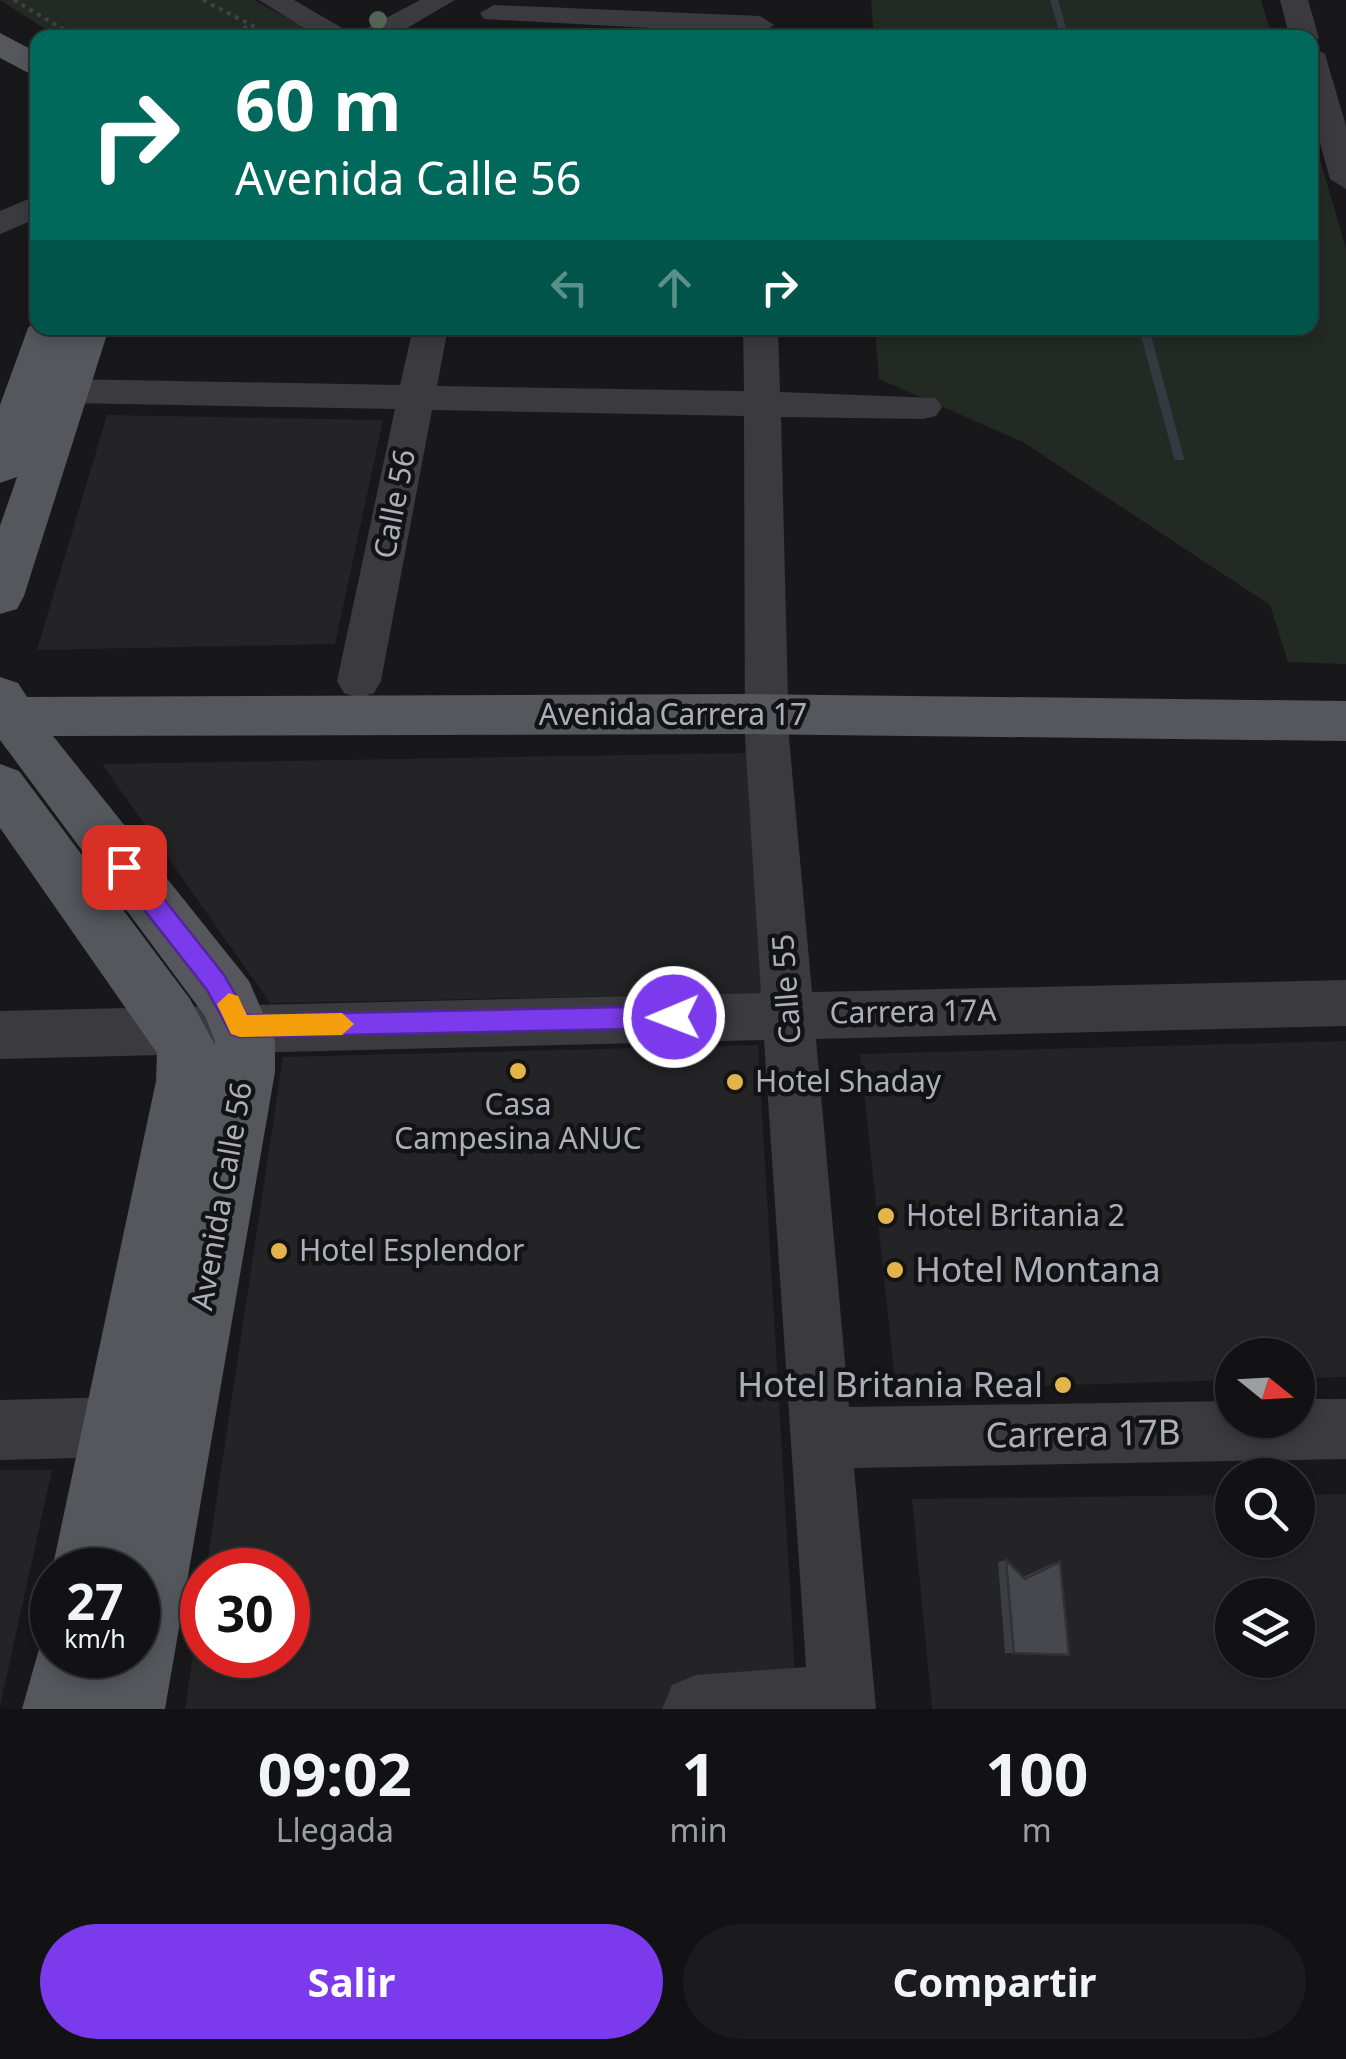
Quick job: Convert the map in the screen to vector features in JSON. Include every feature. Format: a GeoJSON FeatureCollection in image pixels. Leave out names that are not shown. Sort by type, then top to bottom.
{"type":"FeatureCollection","features":[{"type":"Feature","properties":{"kind":"main road"},"geometry":{"type":"LineString","coordinates":[[0,42],[30,63]]}},
{"type":"Feature","properties":{"kind":"main road"},"geometry":{"type":"LineString","coordinates":[[0,79],[30,99]]}},
{"type":"Feature","properties":{"kind":"main road"},"geometry":{"type":"LineString","coordinates":[[0,468],[46,335]]}},
{"type":"Feature","properties":{"kind":"main road"},"geometry":{"type":"LineString","coordinates":[[0,596],[86,335]]}},
{"type":"Feature","properties":{"kind":"main road","name":"Avenida Carrera 17"},"geometry":{"type":"LineString","coordinates":[[3,704],[359,681],[1346,721]]}},
{"type":"Feature","properties":{"kind":"main road","name":"Avenida Carrera 17"},"geometry":{"type":"LineString","coordinates":[[3,704],[109,714],[766,697],[1346,689]]}},
{"type":"Feature","properties":{"kind":"main road","name":"Avenida Calle 56"},"geometry":{"type":"LineString","coordinates":[[3,704],[34,751],[216,982],[240,1026],[245,1072],[156,1548]]}},
{"type":"Feature","properties":{"kind":"main road","name":"Avenida Calle 56"},"geometry":{"type":"LineString","coordinates":[[0,786],[187,1050],[188,1081],[93,1548]]}},
{"type":"Feature","properties":{"kind":"main road"},"geometry":{"type":"LineString","coordinates":[[61,1709],[67,1678]]}},
{"type":"Feature","properties":{"kind":"main road","name":"Avenida Calle 56"},"geometry":{"type":"LineString","coordinates":[[126,1709],[132,1678]]}},
{"type":"Feature","properties":{"kind":"street"},"geometry":{"type":"LineString","coordinates":[[273,0],[327,30]]}},
{"type":"Feature","properties":{"kind":"street"},"geometry":{"type":"LineString","coordinates":[[383,30],[441,0]]}},
{"type":"Feature","properties":{"kind":"street"},"geometry":{"type":"LineString","coordinates":[[1294,0],[1303,30]]}},
{"type":"Feature","properties":{"kind":"street"},"geometry":{"type":"LineString","coordinates":[[493,17],[760,21]]}},
{"type":"Feature","properties":{"kind":"street"},"geometry":{"type":"LineString","coordinates":[[1324,70],[1346,179]]}},
{"type":"Feature","properties":{"kind":"street","name":"Calle 56"},"geometry":{"type":"LineString","coordinates":[[359,681],[429,335]]}},
{"type":"Feature","properties":{"kind":"street","name":"Calle 55"},"geometry":{"type":"LineString","coordinates":[[761,335],[766,697],[841,1704]]}},
{"type":"Feature","properties":{"kind":"street"},"geometry":{"type":"LineString","coordinates":[[68,391],[923,406]]}},
{"type":"Feature","properties":{"kind":"street","name":"Carrera 17A"},"geometry":{"type":"LineString","coordinates":[[0,1035],[240,1026],[1346,1003]]}},
{"type":"Feature","properties":{"kind":"street"},"geometry":{"type":"LineString","coordinates":[[0,1430],[118,1427]]}},
{"type":"Feature","properties":{"kind":"street","name":"Carrera 17B"},"geometry":{"type":"LineString","coordinates":[[821,1438],[1346,1429]]}},
{"type":"Feature","properties":{"kind":"street"},"geometry":{"type":"LineString","coordinates":[[696,1709],[841,1704]]}},
{"type":"Feature","properties":{"kind":"path"},"geometry":{"type":"LineString","coordinates":[[14,0],[65,30]]}},
{"type":"Feature","properties":{"kind":"path"},"geometry":{"type":"LineString","coordinates":[[203,0],[259,30]]}},
{"type":"Feature","properties":{"kind":"path"},"geometry":{"type":"LineString","coordinates":[[235,30],[251,25]]}},
{"type":"Feature","properties":{"kind":"shaded area"},"geometry":{"type":"Polygon","coordinates":[[[0,0],[254,0],[310,30],[47,30],[0,0]]]}},
{"type":"Feature","properties":{"kind":"shaded area"},"geometry":{"type":"Polygon","coordinates":[[[871,0],[1261,0],[1270,30],[873,30],[871,0]]]}},
{"type":"Feature","properties":{"kind":"shaded area"},"geometry":{"type":"Polygon","coordinates":[[[1318,153],[1346,249],[1346,664],[1288,662],[1270,605],[1023,442],[879,379],[876,335],[1318,335],[1318,153]]]}},
{"type":"Feature","properties":{"kind":"shaded area"},"geometry":{"type":"Polygon","coordinates":[[[107,415],[383,420],[335,644],[37,650],[107,415]]]}},
{"type":"Feature","properties":{"kind":"shaded area"},"geometry":{"type":"Polygon","coordinates":[[[750,753],[765,993],[270,1003],[102,764],[750,753]]]}},
{"type":"Feature","properties":{"kind":"shaded area"},"geometry":{"type":"Polygon","coordinates":[[[1346,1041],[1346,1377],[1315,1378],[1315,1338],[1215,1338],[1215,1381],[896,1390],[860,1054],[1346,1041]]]}},
{"type":"Feature","properties":{"kind":"shaded area"},"geometry":{"type":"Polygon","coordinates":[[[758,1045],[797,1709],[185,1709],[190,1678],[310,1678],[310,1548],[209,1548],[283,1057],[758,1045]]]}},
{"type":"Feature","properties":{"kind":"shaded area"},"geometry":{"type":"Polygon","coordinates":[[[0,1470],[52,1470],[35,1548],[30,1548],[30,1570],[0,1706],[0,1470]]]}},
{"type":"Feature","properties":{"kind":"shaded area"},"geometry":{"type":"Polygon","coordinates":[[[1346,1494],[1346,1709],[932,1709],[912,1499],[1215,1495],[1215,1558],[1315,1558],[1315,1495],[1346,1494]]]}},
{"type":"Feature","properties":{"kind":"building"},"geometry":{"type":"Polygon","coordinates":[[[1006,1560],[1025,1579],[1060,1562],[1069,1655],[1014,1653],[1006,1560]]]}},
{"type":"Feature","properties":{"kind":"waterway"},"geometry":{"type":"LineString","coordinates":[[1054,0],[1063,30]]}},
{"type":"Feature","properties":{"kind":"waterway"},"geometry":{"type":"LineString","coordinates":[[1146,335],[1179,458]]}},
{"type":"Feature","properties":{"kind":"slow traffic"},"geometry":{"type":"LineString","coordinates":[[229,1004],[240,1026],[342,1024]]}},
{"type":"Feature","properties":{"kind":"place","name":"Casa Campesina ANUC"},"geometry":{"type":"Point","coordinates":[518,1071]}},
{"type":"Feature","properties":{"kind":"place","name":"Hotel Shaday"},"geometry":{"type":"Point","coordinates":[735,1082]}},
{"type":"Feature","properties":{"kind":"place","name":"Hotel Britania 2"},"geometry":{"type":"Point","coordinates":[886,1216]}},
{"type":"Feature","properties":{"kind":"place","name":"Hotel Esplendor"},"geometry":{"type":"Point","coordinates":[279,1251]}},
{"type":"Feature","properties":{"kind":"place","name":"Hotel Montana"},"geometry":{"type":"Point","coordinates":[895,1270]}},
{"type":"Feature","properties":{"kind":"place","name":"Hotel Britania Real"},"geometry":{"type":"Point","coordinates":[1063,1385]}},
{"type":"Feature","properties":{"kind":"route"},"geometry":{"type":"LineString","coordinates":[[124,867],[216,982],[240,1026],[674,1017]]}}]}
